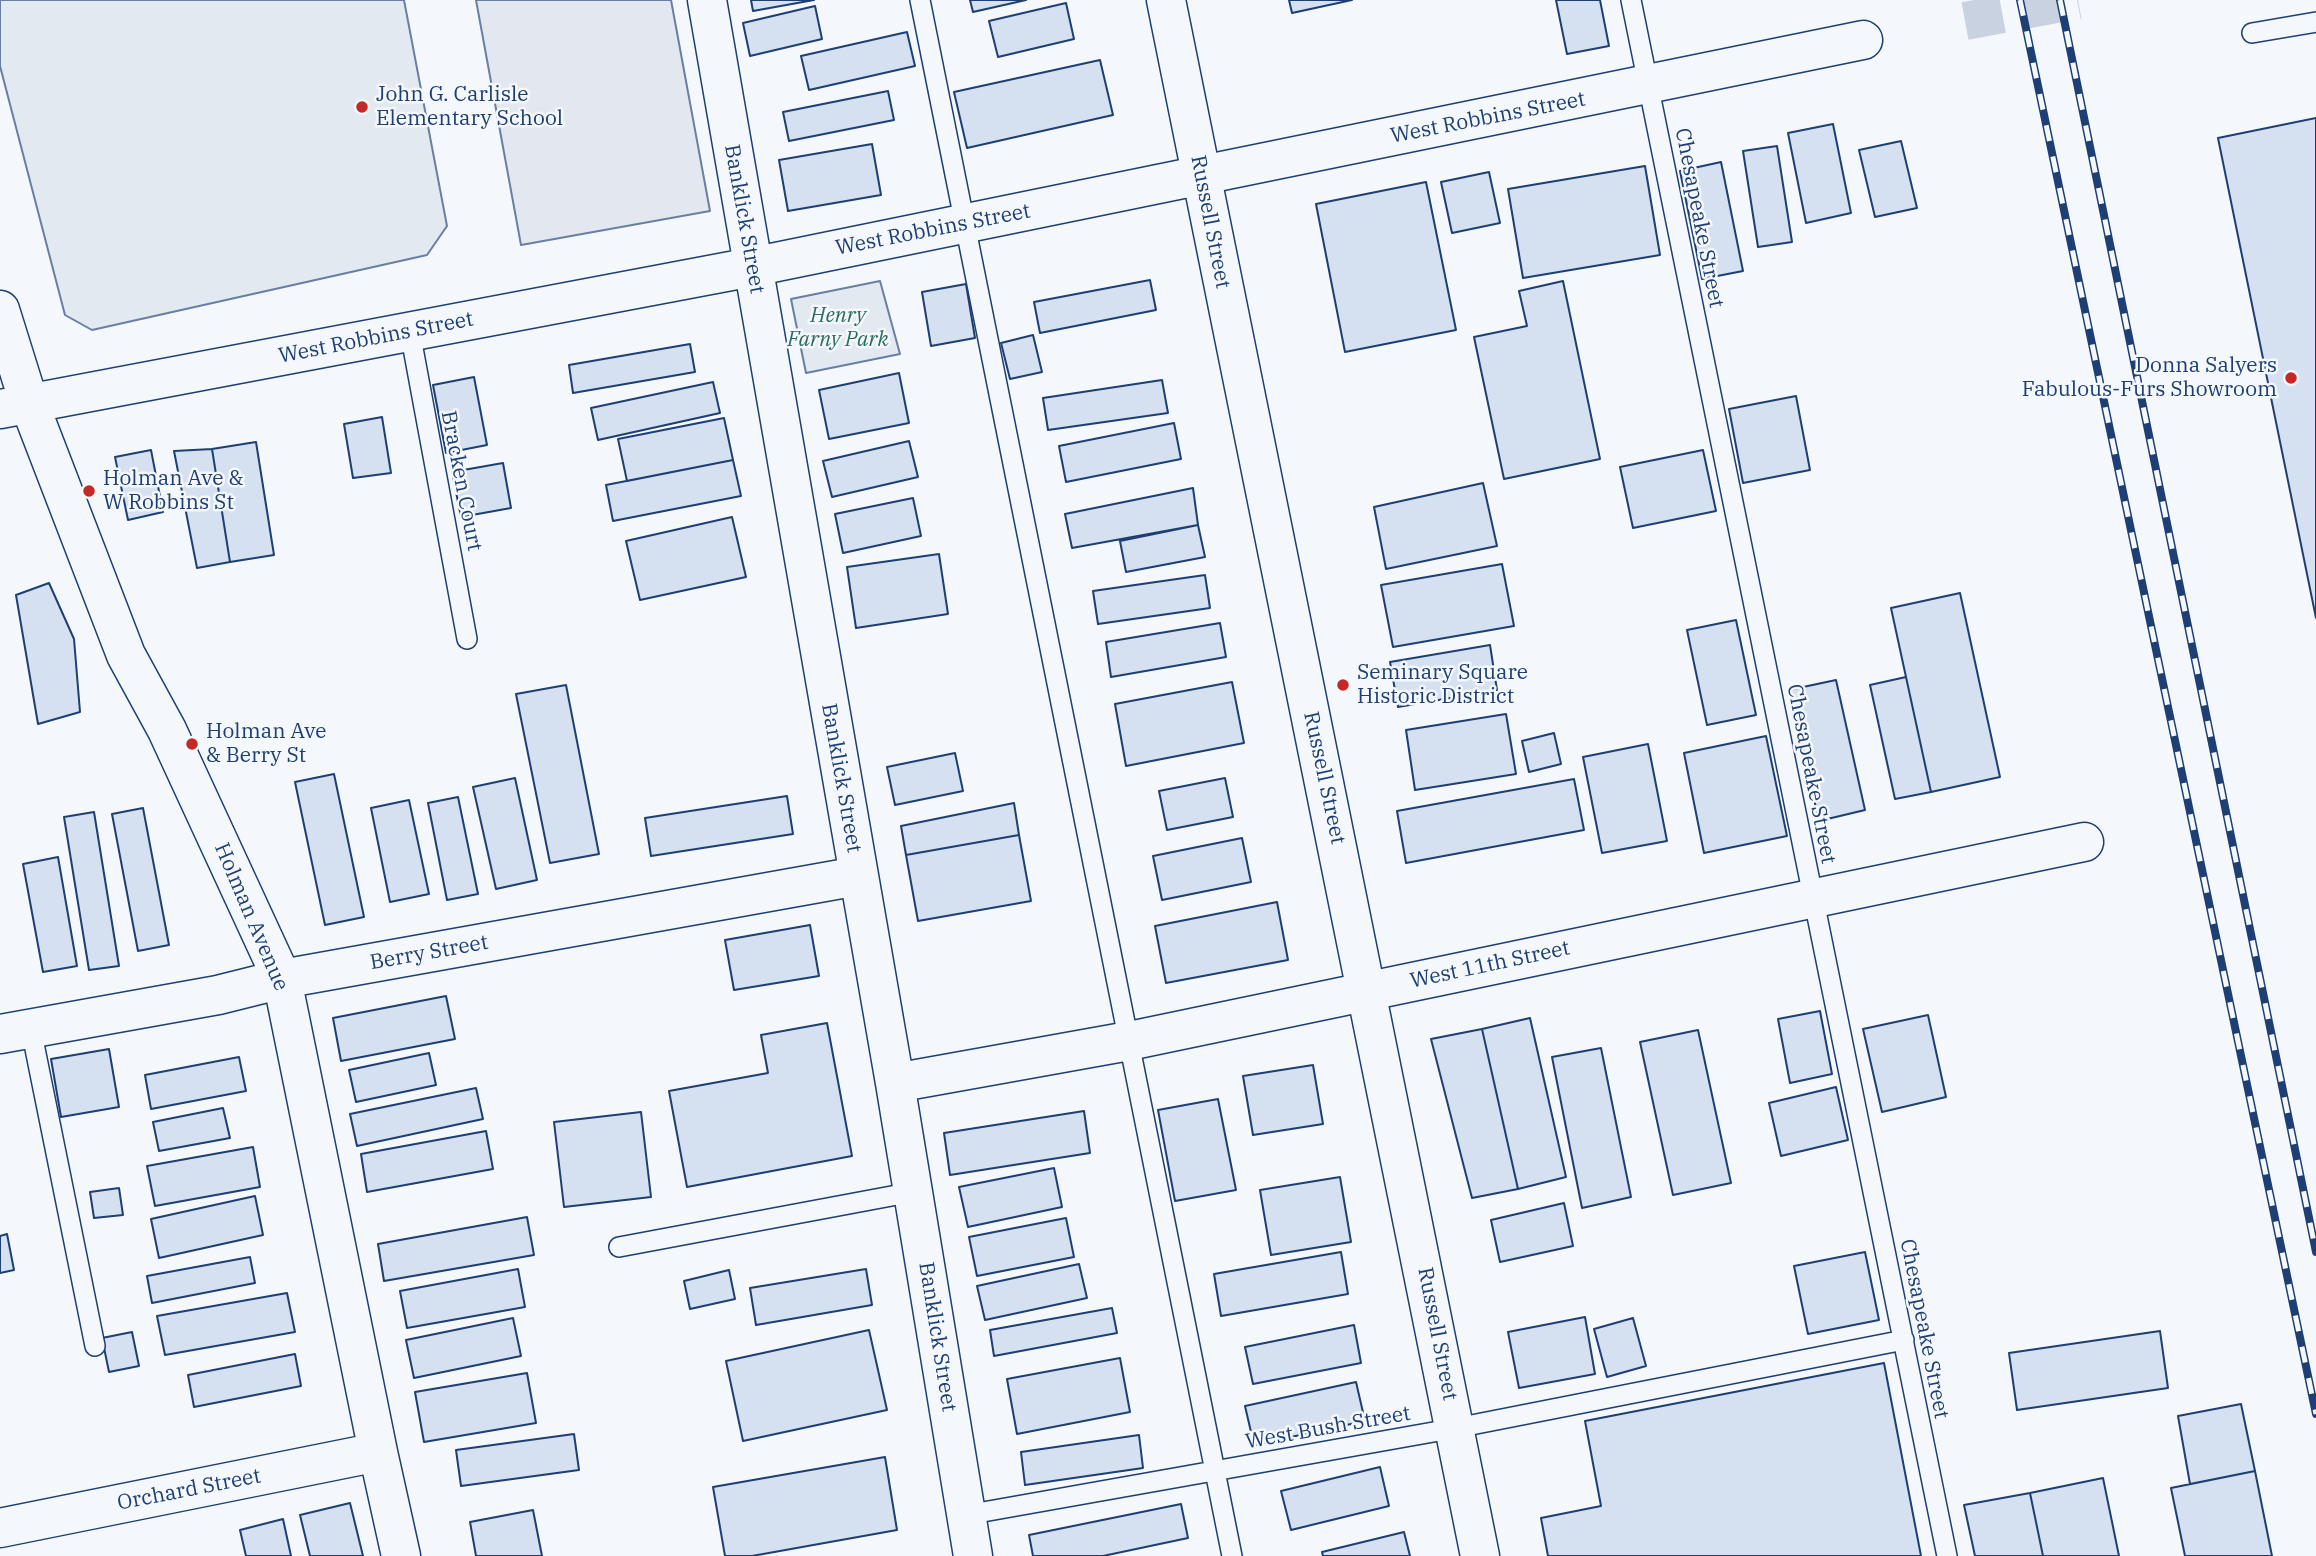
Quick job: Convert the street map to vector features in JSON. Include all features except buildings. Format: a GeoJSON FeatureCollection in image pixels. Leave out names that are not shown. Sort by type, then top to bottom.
{"type":"FeatureCollection","features":[{"type":"Feature","properties":{"kind":"street","name":"Banklick Street"},"geometry":{"type":"LineString","coordinates":[[706,0],[895,1083],[973,1556]]}},
{"type":"Feature","properties":{"kind":"street","name":"Russell Street"},"geometry":{"type":"LineString","coordinates":[[1166,0],[1480,1556]]}},
{"type":"Feature","properties":{"kind":"street","name":"West Robbins Street"},"geometry":{"type":"LineString","coordinates":[[14,406],[752,267],[1649,86],[1863,40]]}},
{"type":"Feature","properties":{"kind":"street","name":"Holman Avenue"},"geometry":{"type":"LineString","coordinates":[[0,310],[14,406],[126,655],[167,730],[282,979],[377,1452],[401,1556]]}},
{"type":"Feature","properties":{"kind":"street","name":"West 11th Street"},"geometry":{"type":"LineString","coordinates":[[895,1083],[1129,1041],[2084,842]]}},
{"type":"Feature","properties":{"kind":"street","name":"Berry Street"},"geometry":{"type":"LineString","coordinates":[[16,1031],[218,995],[282,979],[858,876]]}},
{"type":"Feature","properties":{"kind":"street","name":"Orchard Street"},"geometry":{"type":"LineString","coordinates":[[0,1528],[377,1452]]}},
{"type":"Feature","properties":{"kind":"lane"},"geometry":{"type":"LineString","coordinates":[[920,0],[1232,1556]]}},
{"type":"Feature","properties":{"kind":"lane","name":"Chesapeake Street"},"geometry":{"type":"LineString","coordinates":[[1632,0],[1947,1556]]}},
{"type":"Feature","properties":{"kind":"lane"},"geometry":{"type":"LineString","coordinates":[[2252,33],[2316,22]]}},
{"type":"Feature","properties":{"kind":"lane","name":"Bracken Court"},"geometry":{"type":"LineString","coordinates":[[410,332],[467,639]]}},
{"type":"Feature","properties":{"kind":"lane"},"geometry":{"type":"LineString","coordinates":[[16,1031],[95,1346]]}},
{"type":"Feature","properties":{"kind":"lane"},"geometry":{"type":"LineString","coordinates":[[619,1247],[913,1192]]}},
{"type":"Feature","properties":{"kind":"lane","name":"West Bush Street"},"geometry":{"type":"LineString","coordinates":[[966,1515],[1456,1428],[1904,1340]]}},
{"type":"Feature","properties":{"kind":"green space"},"geometry":{"type":"Polygon","coordinates":[[[0,0],[404,0],[447,226],[427,255],[92,330],[65,315],[0,66],[0,0]]]}},
{"type":"Feature","properties":{"kind":"green space","name":"Henry Farny Park"},"geometry":{"type":"Polygon","coordinates":[[[880,281],[900,354],[806,373],[791,299],[880,281]]]}},
{"type":"Feature","properties":{"kind":"shaded area"},"geometry":{"type":"Polygon","coordinates":[[[476,0],[671,0],[710,211],[521,245],[476,0]]]}},
{"type":"Feature","properties":{"kind":"tunnel"},"geometry":{"type":"LineString","coordinates":[[1965,21],[2078,0]]}},
{"type":"Feature","properties":{"kind":"railway"},"geometry":{"type":"LineString","coordinates":[[2020,0],[2316,1414]]}},
{"type":"Feature","properties":{"kind":"railway"},"geometry":{"type":"LineString","coordinates":[[2060,0],[2316,1252]]}},
{"type":"Feature","properties":{"kind":"place","name":"John G. Carlisle Elementary School"},"geometry":{"type":"Point","coordinates":[362,107]}},
{"type":"Feature","properties":{"kind":"place","name":"Donna Salyers Fabulous-Furs Showroom"},"geometry":{"type":"Point","coordinates":[2291,378]}},
{"type":"Feature","properties":{"kind":"place","name":"Holman Ave & W Robbins St"},"geometry":{"type":"Point","coordinates":[89,491]}},
{"type":"Feature","properties":{"kind":"place","name":"Seminary Square Historic District"},"geometry":{"type":"Point","coordinates":[1343,685]}},
{"type":"Feature","properties":{"kind":"place","name":"Holman Ave & Berry St"},"geometry":{"type":"Point","coordinates":[192,744]}}]}
